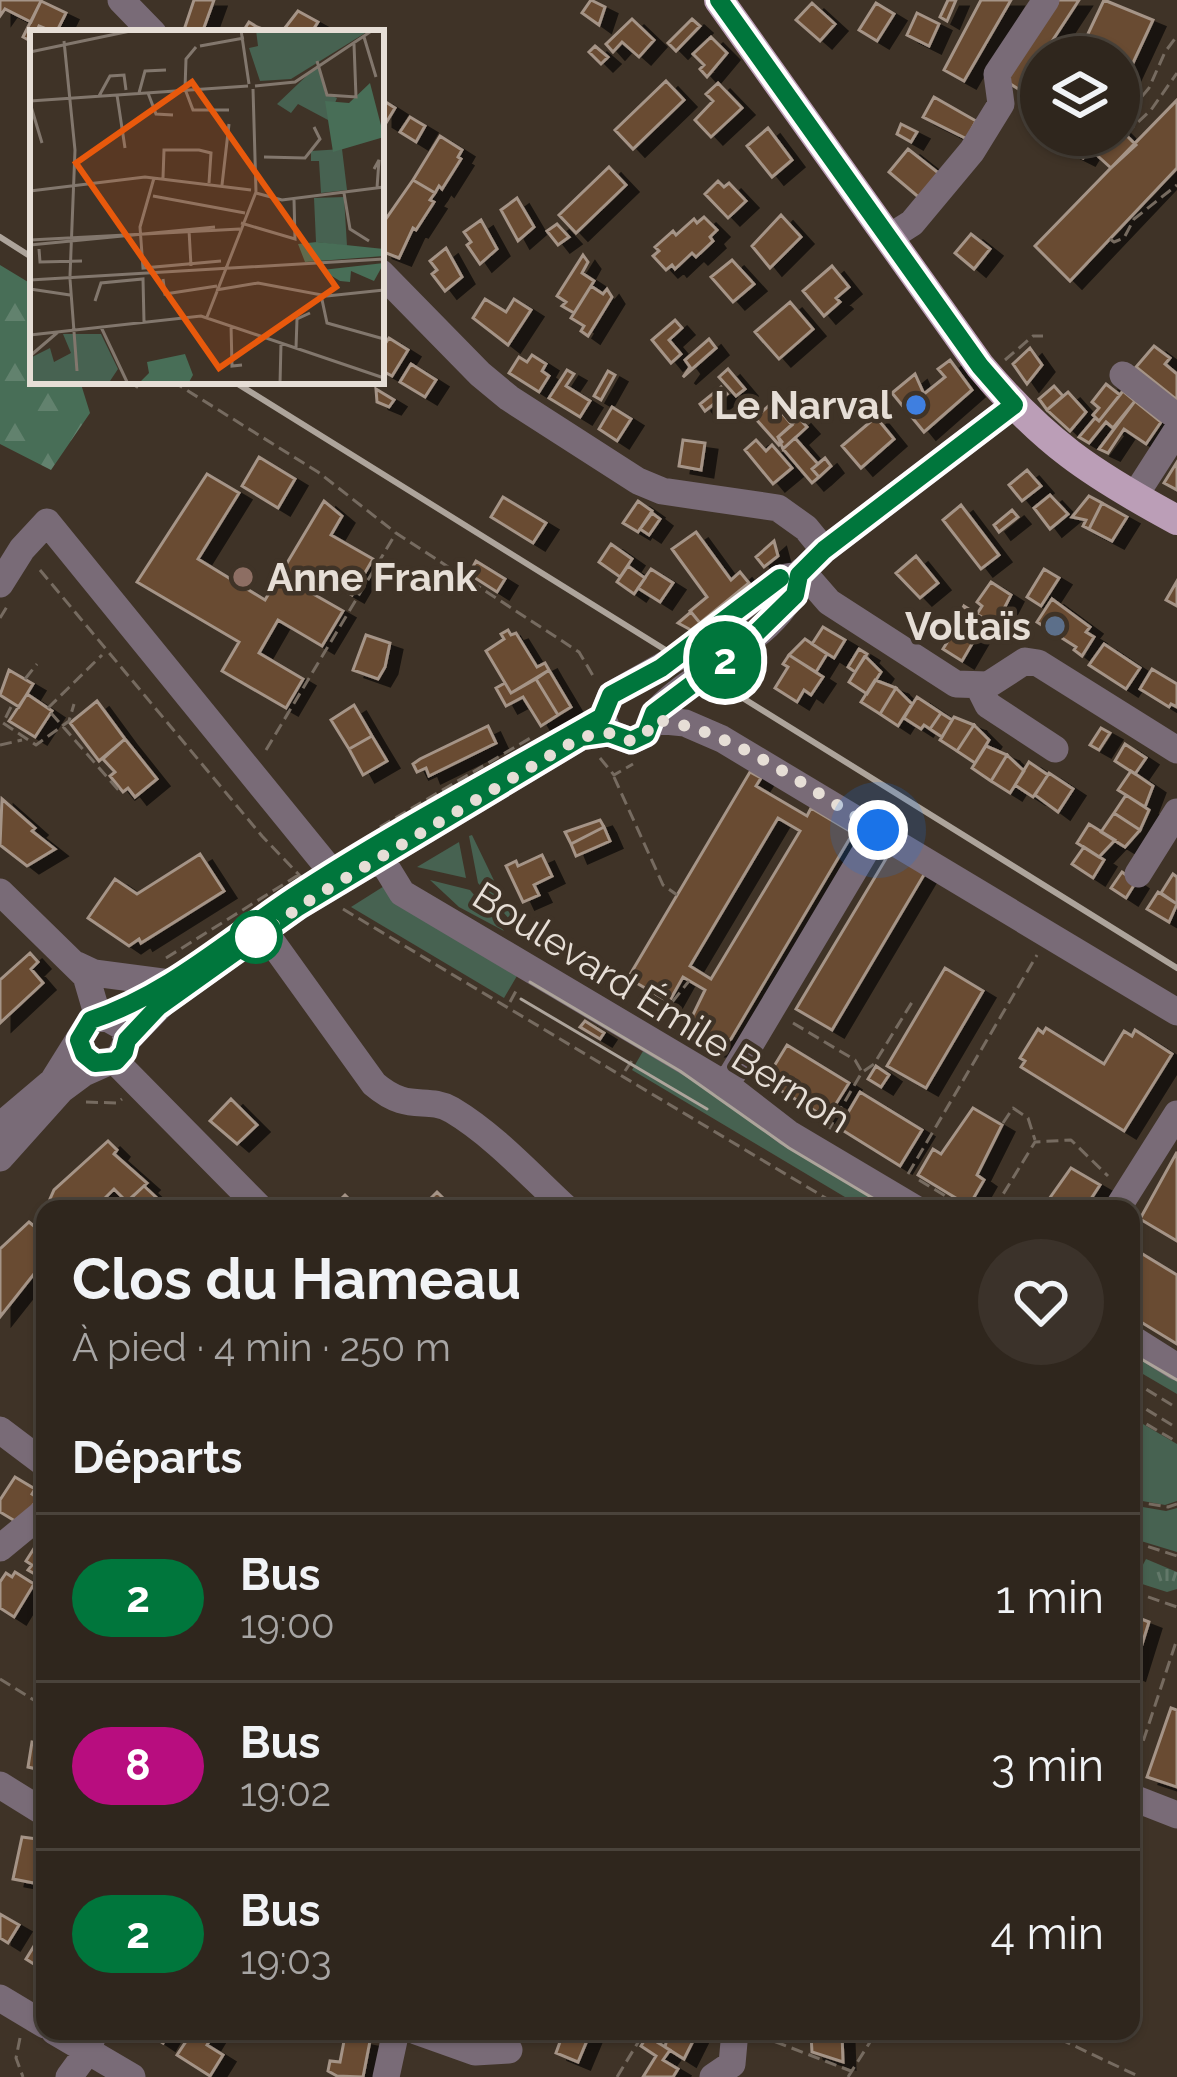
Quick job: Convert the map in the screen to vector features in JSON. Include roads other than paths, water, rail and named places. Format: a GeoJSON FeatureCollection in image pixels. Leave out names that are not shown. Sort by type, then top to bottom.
{"type":"FeatureCollection","features":[{"type":"Feature","properties":{"kind":"main road"},"geometry":{"type":"LineString","coordinates":[[719,0],[980,366],[1014,405],[1078,462],[1177,520]]}},
{"type":"Feature","properties":{"kind":"street"},"geometry":{"type":"LineString","coordinates":[[890,237],[912,223],[972,151],[1001,104],[998,74],[1046,0]]}},
{"type":"Feature","properties":{"kind":"street"},"geometry":{"type":"LineString","coordinates":[[384,276],[509,398],[638,481],[662,491],[778,508],[806,528],[824,550]]}},
{"type":"Feature","properties":{"kind":"street"},"geometry":{"type":"LineString","coordinates":[[1123,375],[1177,417]]}},
{"type":"Feature","properties":{"kind":"street"},"geometry":{"type":"LineString","coordinates":[[0,1126],[53,1081],[85,1025],[129,1008],[164,973],[332,871],[581,737],[611,704],[780,578],[800,573],[1014,405]]}},
{"type":"Feature","properties":{"kind":"street"},"geometry":{"type":"LineString","coordinates":[[1134,496],[1177,430]]}},
{"type":"Feature","properties":{"kind":"street"},"geometry":{"type":"LineString","coordinates":[[0,584],[22,549],[47,522],[332,871]]}},
{"type":"Feature","properties":{"kind":"street"},"geometry":{"type":"LineString","coordinates":[[800,573],[829,602],[956,684],[979,687],[997,681],[1025,661],[1038,663],[1177,750]]}},
{"type":"Feature","properties":{"kind":"street"},"geometry":{"type":"LineString","coordinates":[[611,704],[623,741],[639,739],[654,717],[743,646],[795,595],[800,573]]}},
{"type":"Feature","properties":{"kind":"street"},"geometry":{"type":"LineString","coordinates":[[979,687],[988,705],[1054,749]]}},
{"type":"Feature","properties":{"kind":"street"},"geometry":{"type":"LineString","coordinates":[[611,704],[648,699],[654,717]]}},
{"type":"Feature","properties":{"kind":"street"},"geometry":{"type":"LineString","coordinates":[[654,717],[685,723],[722,739],[1177,1012]]}},
{"type":"Feature","properties":{"kind":"street"},"geometry":{"type":"LineString","coordinates":[[1138,874],[1177,812]]}},
{"type":"Feature","properties":{"kind":"street"},"geometry":{"type":"LineString","coordinates":[[726,1085],[878,830]]}},
{"type":"Feature","properties":{"kind":"street","name":"Boulevard Émile Bernon"},"geometry":{"type":"LineString","coordinates":[[377,846],[402,893],[726,1085],[788,1133],[900,1200]]}},
{"type":"Feature","properties":{"kind":"street"},"geometry":{"type":"LineString","coordinates":[[0,1158],[61,1090],[115,1055],[164,1002],[264,931],[332,871]]}},
{"type":"Feature","properties":{"kind":"street"},"geometry":{"type":"LineString","coordinates":[[0,892],[77,964],[102,1017]]}},
{"type":"Feature","properties":{"kind":"street"},"geometry":{"type":"LineString","coordinates":[[264,931],[374,1084],[399,1102],[448,1107],[557,1200]]}},
{"type":"Feature","properties":{"kind":"street"},"geometry":{"type":"LineString","coordinates":[[77,964],[94,974],[164,973]]}},
{"type":"Feature","properties":{"kind":"street"},"geometry":{"type":"LineString","coordinates":[[102,1017],[118,1022],[115,1055],[252,1200]]}},
{"type":"Feature","properties":{"kind":"street"},"geometry":{"type":"LineString","coordinates":[[79,1040],[89,1060],[115,1055]]}},
{"type":"Feature","properties":{"kind":"street"},"geometry":{"type":"LineString","coordinates":[[1122,1200],[1177,1114]]}},
{"type":"Feature","properties":{"kind":"street"},"geometry":{"type":"LineString","coordinates":[[1140,1344],[1177,1367]]}},
{"type":"Feature","properties":{"kind":"street"},"geometry":{"type":"LineString","coordinates":[[0,1430],[36,1457]]}},
{"type":"Feature","properties":{"kind":"street"},"geometry":{"type":"LineString","coordinates":[[0,1548],[36,1522]]}},
{"type":"Feature","properties":{"kind":"street"},"geometry":{"type":"LineString","coordinates":[[0,1785],[36,1807]]}},
{"type":"Feature","properties":{"kind":"street"},"geometry":{"type":"LineString","coordinates":[[1140,1801],[1177,1815]]}},
{"type":"Feature","properties":{"kind":"street"},"geometry":{"type":"LineString","coordinates":[[0,1998],[34,2028]]}},
{"type":"Feature","properties":{"kind":"street"},"geometry":{"type":"LineString","coordinates":[[386,2077],[394,2040]]}},
{"type":"Feature","properties":{"kind":"street"},"geometry":{"type":"LineString","coordinates":[[441,2040],[475,2052],[509,2050]]}},
{"type":"Feature","properties":{"kind":"street"},"geometry":{"type":"LineString","coordinates":[[723,2070],[732,2040]]}},
{"type":"Feature","properties":{"kind":"street"},"geometry":{"type":"LineString","coordinates":[[69,2077],[91,2041],[132,2077]]}},
{"type":"Feature","properties":{"kind":"tram line"},"geometry":{"type":"LineString","coordinates":[[530,982],[680,1071],[789,1148],[876,1200]]}},
{"type":"Feature","properties":{"kind":"tram line"},"geometry":{"type":"LineString","coordinates":[[521,999],[707,1109]]}},
{"type":"Feature","properties":{"kind":"tram line"},"geometry":{"type":"LineString","coordinates":[[1140,1358],[1177,1380]]}},
{"type":"Feature","properties":{"kind":"railway"},"geometry":{"type":"LineString","coordinates":[[0,237],[30,256]]}},
{"type":"Feature","properties":{"kind":"railway"},"geometry":{"type":"LineString","coordinates":[[238,384],[1177,968]]}},
{"type":"Feature","properties":{"kind":"place","name":"Le Narval"},"geometry":{"type":"Point","coordinates":[916,405]}},
{"type":"Feature","properties":{"kind":"place","name":"Anne Frank"},"geometry":{"type":"Point","coordinates":[243,577]}},
{"type":"Feature","properties":{"kind":"place","name":"Voltaïs"},"geometry":{"type":"Point","coordinates":[1055,626]}}]}
